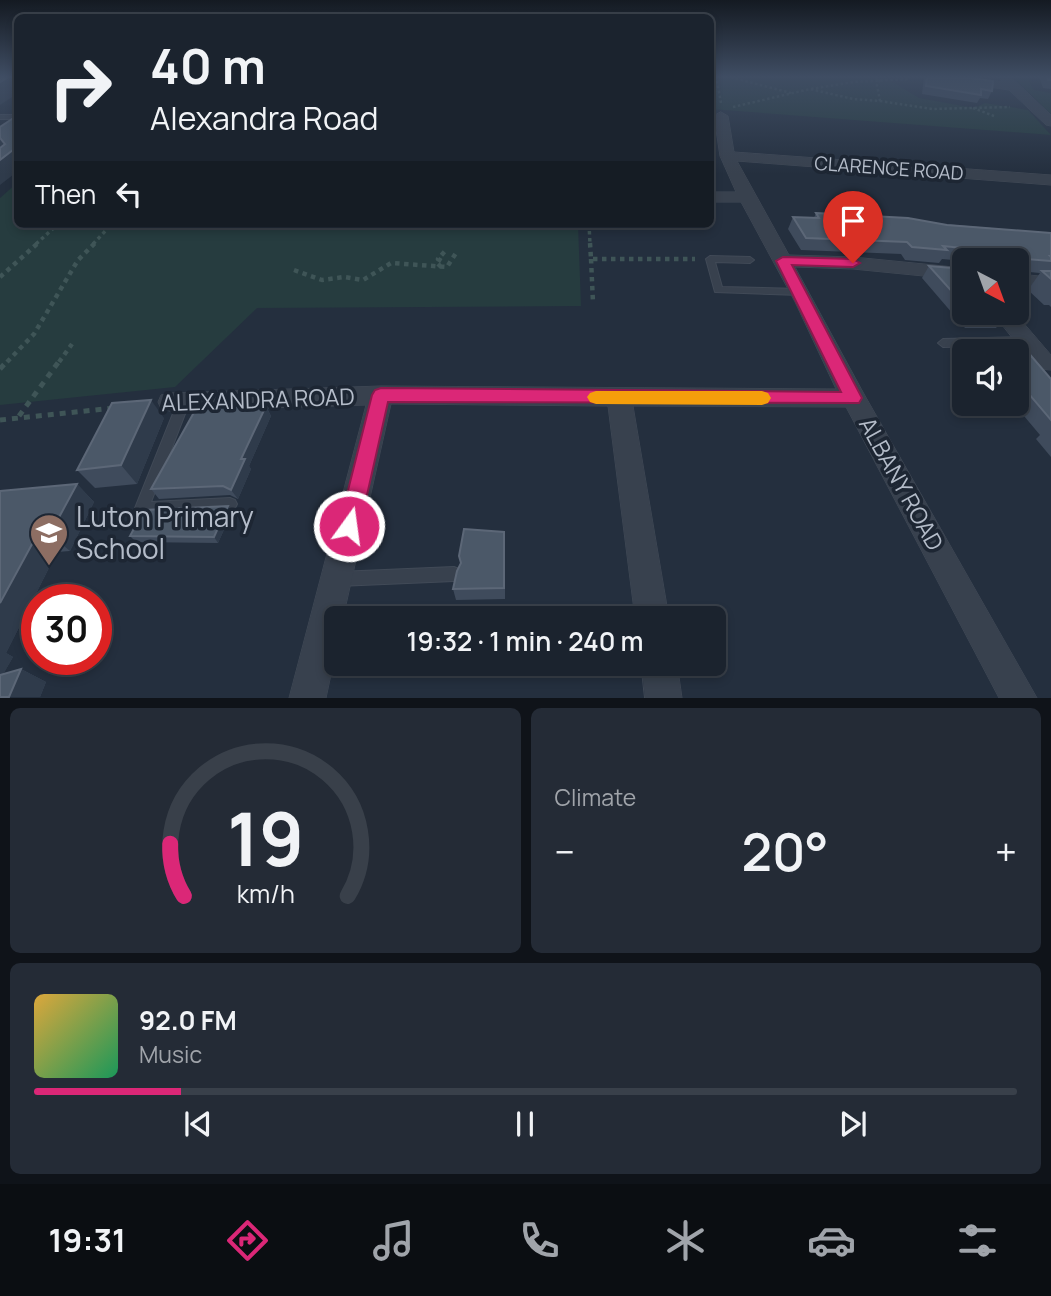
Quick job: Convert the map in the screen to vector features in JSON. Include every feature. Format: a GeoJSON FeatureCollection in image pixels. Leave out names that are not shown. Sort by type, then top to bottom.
{"type":"FeatureCollection","features":[{"type":"Feature","properties":{"kind":"street"},"geometry":{"type":"LineString","coordinates":[[1034,109],[1051,122]]}},
{"type":"Feature","properties":{"kind":"street","name":"ALBANY ROAD"},"geometry":{"type":"LineString","coordinates":[[722,116],[727,156],[747,197],[800,292],[853,398],[1019,698]]}},
{"type":"Feature","properties":{"kind":"street","name":"CLARENCE ROAD"},"geometry":{"type":"LineString","coordinates":[[727,156],[1051,180]]}},
{"type":"Feature","properties":{"kind":"street"},"geometry":{"type":"LineString","coordinates":[[714,197],[747,197]]}},
{"type":"Feature","properties":{"kind":"street"},"geometry":{"type":"LineString","coordinates":[[783,261],[853,263],[952,273]]}},
{"type":"Feature","properties":{"kind":"street"},"geometry":{"type":"LineString","coordinates":[[1029,281],[1051,283]]}},
{"type":"Feature","properties":{"kind":"street"},"geometry":{"type":"LineString","coordinates":[[1029,344],[1045,363]]}},
{"type":"Feature","properties":{"kind":"street"},"geometry":{"type":"LineString","coordinates":[[307,698],[381,395]]}},
{"type":"Feature","properties":{"kind":"street","name":"ALEXANDRA ROAD"},"geometry":{"type":"LineString","coordinates":[[177,401],[381,395],[853,398]]}},
{"type":"Feature","properties":{"kind":"street"},"geometry":{"type":"LineString","coordinates":[[619,398],[650,606]]}},
{"type":"Feature","properties":{"kind":"street"},"geometry":{"type":"LineString","coordinates":[[661,676],[664,698]]}},
{"type":"Feature","properties":{"kind":"lane"},"geometry":{"type":"LineString","coordinates":[[750,260],[710,259],[718,290],[800,292]]}},
{"type":"Feature","properties":{"kind":"lane"},"geometry":{"type":"LineString","coordinates":[[943,343],[952,343]]}},
{"type":"Feature","properties":{"kind":"lane"},"geometry":{"type":"LineString","coordinates":[[177,401],[142,508],[230,504]]}},
{"type":"Feature","properties":{"kind":"lane"},"geometry":{"type":"LineString","coordinates":[[336,579],[454,574]]}},
{"type":"Feature","properties":{"kind":"path"},"geometry":{"type":"LineString","coordinates":[[932,109],[951,109]]}},
{"type":"Feature","properties":{"kind":"path"},"geometry":{"type":"LineString","coordinates":[[975,109],[994,116]]}},
{"type":"Feature","properties":{"kind":"path"},"geometry":{"type":"LineString","coordinates":[[1017,109],[1037,112]]}},
{"type":"Feature","properties":{"kind":"path"},"geometry":{"type":"LineString","coordinates":[[0,277],[54,228]]}},
{"type":"Feature","properties":{"kind":"path"},"geometry":{"type":"LineString","coordinates":[[0,369],[34,334],[78,260],[108,228]]}},
{"type":"Feature","properties":{"kind":"path"},"geometry":{"type":"LineString","coordinates":[[589,228],[593,303]]}},
{"type":"Feature","properties":{"kind":"path"},"geometry":{"type":"LineString","coordinates":[[438,267],[443,262],[438,258],[447,250]]}},
{"type":"Feature","properties":{"kind":"path"},"geometry":{"type":"LineString","coordinates":[[294,270],[322,280],[344,277],[357,280],[368,278],[391,263],[447,267],[456,253]]}},
{"type":"Feature","properties":{"kind":"path"},"geometry":{"type":"LineString","coordinates":[[591,259],[710,259]]}},
{"type":"Feature","properties":{"kind":"path"},"geometry":{"type":"LineString","coordinates":[[18,417],[72,344]]}},
{"type":"Feature","properties":{"kind":"path"},"geometry":{"type":"LineString","coordinates":[[0,419],[115,408]]}},
{"type":"Feature","properties":{"kind":"green space"},"geometry":{"type":"Polygon","coordinates":[[[714,109],[1019,109],[1028,110],[1051,135],[714,109]]]}},
{"type":"Feature","properties":{"kind":"green space"},"geometry":{"type":"Polygon","coordinates":[[[14,186],[14,228],[578,228],[581,306],[257,308],[175,387],[0,405],[0,198],[14,186]]]}},
{"type":"Feature","properties":{"kind":"building"},"geometry":{"type":"Polygon","coordinates":[[[14,118],[14,149],[0,160],[0,148],[5,144],[0,138],[0,127],[14,118]]]}},
{"type":"Feature","properties":{"kind":"building"},"geometry":{"type":"Polygon","coordinates":[[[816,213],[908,218],[947,225],[1051,233],[1051,261],[1029,259],[1029,248],[943,246],[947,250],[912,247],[907,242],[806,238],[793,217],[819,218],[816,213]]]}},
{"type":"Feature","properties":{"kind":"building"},"geometry":{"type":"Polygon","coordinates":[[[929,266],[952,268],[952,292],[929,266]]]}},
{"type":"Feature","properties":{"kind":"building"},"geometry":{"type":"Polygon","coordinates":[[[1042,271],[1051,271],[1051,279],[1042,271]]]}},
{"type":"Feature","properties":{"kind":"building"},"geometry":{"type":"Polygon","coordinates":[[[1029,353],[1051,379],[1051,420],[1029,394],[1029,353]]]}},
{"type":"Feature","properties":{"kind":"building"},"geometry":{"type":"Polygon","coordinates":[[[151,400],[121,465],[77,470],[112,403],[151,400]]]}},
{"type":"Feature","properties":{"kind":"building"},"geometry":{"type":"Polygon","coordinates":[[[266,406],[241,459],[245,459],[231,490],[223,486],[151,489],[197,407],[266,406]]]}},
{"type":"Feature","properties":{"kind":"building"},"geometry":{"type":"Polygon","coordinates":[[[77,484],[50,534],[37,535],[0,603],[0,491],[77,484]]]}},
{"type":"Feature","properties":{"kind":"building"},"geometry":{"type":"Polygon","coordinates":[[[228,506],[214,537],[130,536],[144,510],[228,506]]]}},
{"type":"Feature","properties":{"kind":"building"},"geometry":{"type":"Polygon","coordinates":[[[464,529],[504,532],[504,588],[453,589],[461,563],[459,556],[464,529]]]}},
{"type":"Feature","properties":{"kind":"building"},"geometry":{"type":"Polygon","coordinates":[[[21,669],[9,697],[0,697],[0,675],[21,669]]]}},
{"type":"Feature","properties":{"kind":"slow traffic"},"geometry":{"type":"LineString","coordinates":[[596,397],[762,398]]}},
{"type":"Feature","properties":{"kind":"place","name":"Luton Primary School"},"geometry":{"type":"Point","coordinates":[49,567]}},
{"type":"Feature","properties":{"kind":"route"},"geometry":{"type":"LineString","coordinates":[[349,526],[381,395],[853,398],[783,261],[853,263]]}}]}
